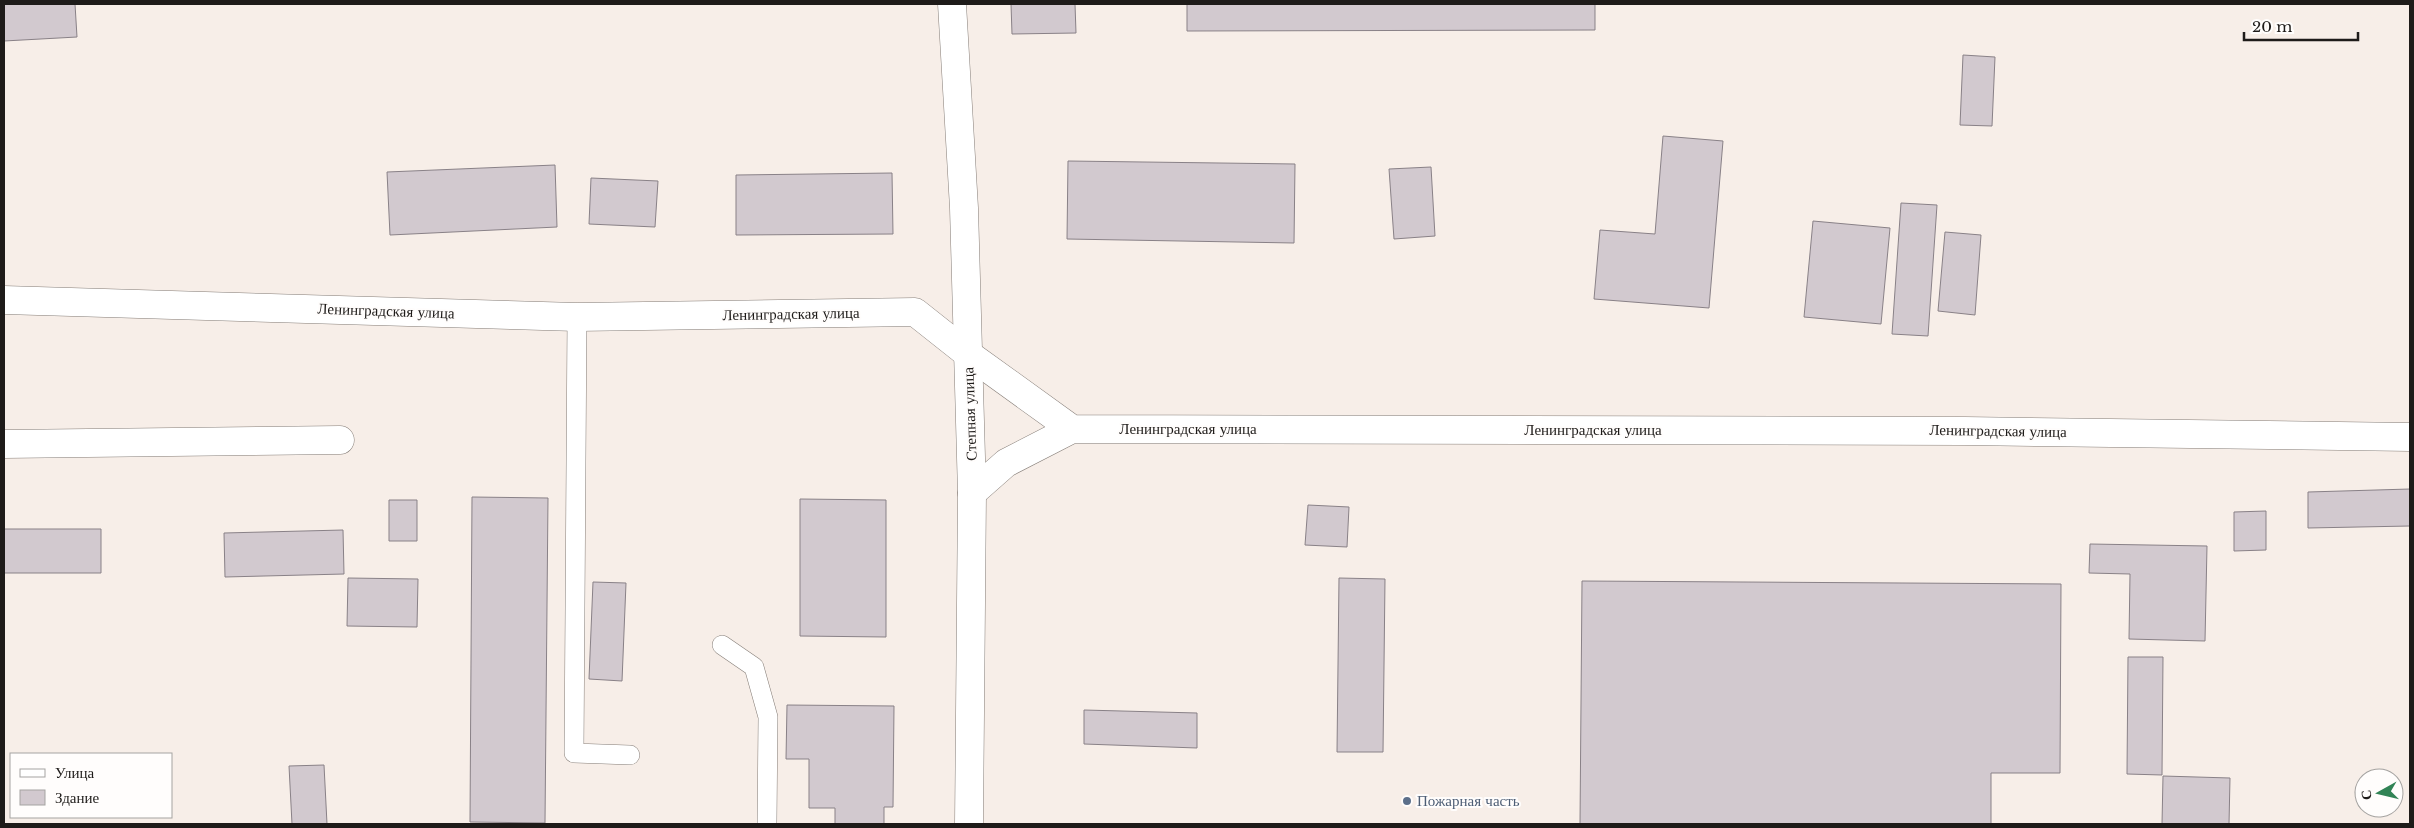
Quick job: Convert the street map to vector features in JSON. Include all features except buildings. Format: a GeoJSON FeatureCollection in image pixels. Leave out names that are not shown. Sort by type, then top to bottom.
{"type":"FeatureCollection","features":[{"type":"Feature","properties":{"kind":"street","name":"Степная улица"},"geometry":{"type":"LineString","coordinates":[[952,4],[964,208],[972,493],[969,824]]}},
{"type":"Feature","properties":{"kind":"street","name":"Ленинградская улица"},"geometry":{"type":"LineString","coordinates":[[4,300],[577,317],[915,312],[968,354],[1072,429],[1955,431],[2410,437]]}},
{"type":"Feature","properties":{"kind":"street"},"geometry":{"type":"LineString","coordinates":[[972,493],[1006,463],[1072,429]]}},
{"type":"Feature","properties":{"kind":"street"},"geometry":{"type":"LineString","coordinates":[[4,444],[340,440]]}},
{"type":"Feature","properties":{"kind":"lane"},"geometry":{"type":"LineString","coordinates":[[577,317],[574,753],[630,755]]}},
{"type":"Feature","properties":{"kind":"lane"},"geometry":{"type":"LineString","coordinates":[[722,645],[754,667],[768,716],[767,824]]}},
{"type":"Feature","properties":{"kind":"place","name":"Пожарная часть"},"geometry":{"type":"Point","coordinates":[1407,801]}}]}
